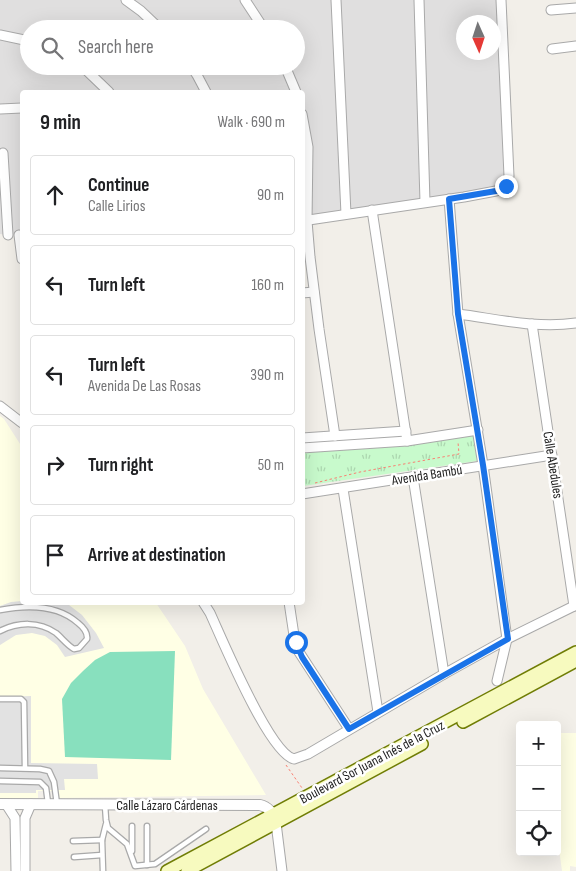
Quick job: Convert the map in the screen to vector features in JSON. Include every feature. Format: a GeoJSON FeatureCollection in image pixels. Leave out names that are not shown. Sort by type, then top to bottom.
{"type":"FeatureCollection","features":[{"type":"Feature","properties":{"kind":"main road","name":"Boulevard Sor Juana Inés de la Cruz"},"geometry":{"type":"LineString","coordinates":[[187,871],[275,819],[505,695],[576,652]]}},
{"type":"Feature","properties":{"kind":"main road","name":"Boulevard Sor Juana Inés de la Cruz"},"geometry":{"type":"LineString","coordinates":[[167,871],[275,819],[307,796],[505,695],[576,662]]}},
{"type":"Feature","properties":{"kind":"street"},"geometry":{"type":"LineString","coordinates":[[126,0],[150,20]]}},
{"type":"Feature","properties":{"kind":"street"},"geometry":{"type":"LineString","coordinates":[[245,0],[258,20]]}},
{"type":"Feature","properties":{"kind":"street"},"geometry":{"type":"LineString","coordinates":[[336,0],[346,214]]}},
{"type":"Feature","properties":{"kind":"street"},"geometry":{"type":"LineString","coordinates":[[419,0],[425,202]]}},
{"type":"Feature","properties":{"kind":"street"},"geometry":{"type":"LineString","coordinates":[[305,221],[496,191],[506,186],[509,176],[501,0]]}},
{"type":"Feature","properties":{"kind":"street"},"geometry":{"type":"LineString","coordinates":[[552,10],[576,8]]}},
{"type":"Feature","properties":{"kind":"street"},"geometry":{"type":"LineString","coordinates":[[0,35],[20,39]]}},
{"type":"Feature","properties":{"kind":"street"},"geometry":{"type":"LineString","coordinates":[[552,49],[576,46]]}},
{"type":"Feature","properties":{"kind":"street"},"geometry":{"type":"LineString","coordinates":[[91,75],[107,90]]}},
{"type":"Feature","properties":{"kind":"street"},"geometry":{"type":"LineString","coordinates":[[197,75],[205,90]]}},
{"type":"Feature","properties":{"kind":"street"},"geometry":{"type":"LineString","coordinates":[[289,75],[295,90]]}},
{"type":"Feature","properties":{"kind":"street"},"geometry":{"type":"LineString","coordinates":[[0,109],[20,108]]}},
{"type":"Feature","properties":{"kind":"street"},"geometry":{"type":"LineString","coordinates":[[305,130],[308,146],[305,202]]}},
{"type":"Feature","properties":{"kind":"street"},"geometry":{"type":"LineString","coordinates":[[3,153],[4,235],[20,235]]}},
{"type":"Feature","properties":{"kind":"street"},"geometry":{"type":"LineString","coordinates":[[449,199],[458,314],[478,430],[508,639],[497,681]]}},
{"type":"Feature","properties":{"kind":"street"},"geometry":{"type":"LineString","coordinates":[[372,210],[407,441]]}},
{"type":"Feature","properties":{"kind":"street"},"geometry":{"type":"LineString","coordinates":[[305,228],[335,436]]}},
{"type":"Feature","properties":{"kind":"street"},"geometry":{"type":"LineString","coordinates":[[305,293],[314,292]]}},
{"type":"Feature","properties":{"kind":"street"},"geometry":{"type":"LineString","coordinates":[[458,314],[532,324],[576,323]]}},
{"type":"Feature","properties":{"kind":"street","name":"Calle Abedules"},"geometry":{"type":"LineString","coordinates":[[532,324],[575,605]]}},
{"type":"Feature","properties":{"kind":"street"},"geometry":{"type":"LineString","coordinates":[[0,406],[20,421]]}},
{"type":"Feature","properties":{"kind":"street"},"geometry":{"type":"LineString","coordinates":[[305,448],[407,441],[478,430]]}},
{"type":"Feature","properties":{"kind":"street"},"geometry":{"type":"LineString","coordinates":[[305,438],[406,431]]}},
{"type":"Feature","properties":{"kind":"street","name":"Avenida Bambú"},"geometry":{"type":"LineString","coordinates":[[305,494],[552,455]]}},
{"type":"Feature","properties":{"kind":"street"},"geometry":{"type":"LineString","coordinates":[[413,477],[444,674]]}},
{"type":"Feature","properties":{"kind":"street"},"geometry":{"type":"LineString","coordinates":[[343,489],[378,712]]}},
{"type":"Feature","properties":{"kind":"street"},"geometry":{"type":"LineString","coordinates":[[205,605],[254,707],[280,748],[290,758],[298,759],[444,674],[575,605]]}},
{"type":"Feature","properties":{"kind":"street"},"geometry":{"type":"LineString","coordinates":[[210,613],[211,605]]}},
{"type":"Feature","properties":{"kind":"street"},"geometry":{"type":"LineString","coordinates":[[289,605],[299,652],[349,729]]}},
{"type":"Feature","properties":{"kind":"street"},"geometry":{"type":"LineString","coordinates":[[3,804],[15,818],[16,871]]}},
{"type":"Feature","properties":{"kind":"street","name":"Calle Lázaro Cárdenas"},"geometry":{"type":"LineString","coordinates":[[3,804],[260,804],[268,808],[275,819]]}},
{"type":"Feature","properties":{"kind":"street"},"geometry":{"type":"LineString","coordinates":[[25,871],[25,818],[31,804]]}},
{"type":"Feature","properties":{"kind":"street"},"geometry":{"type":"LineString","coordinates":[[275,819],[282,871]]}},
{"type":"Feature","properties":{"kind":"lane"},"geometry":{"type":"LineString","coordinates":[[0,610],[32,606],[56,610],[80,624],[87,633],[88,639],[76,649],[72,648],[56,633],[43,626],[22,624],[0,631]]}},
{"type":"Feature","properties":{"kind":"lane"},"geometry":{"type":"LineString","coordinates":[[0,699],[21,699],[24,702],[25,768]]}},
{"type":"Feature","properties":{"kind":"lane"},"geometry":{"type":"LineString","coordinates":[[0,768],[40,768],[49,771],[54,782],[52,804]]}},
{"type":"Feature","properties":{"kind":"lane"},"geometry":{"type":"LineString","coordinates":[[0,781],[40,782],[46,788],[52,804]]}},
{"type":"Feature","properties":{"kind":"lane"},"geometry":{"type":"LineString","coordinates":[[103,871],[102,840],[106,824],[105,804]]}},
{"type":"Feature","properties":{"kind":"lane"},"geometry":{"type":"LineString","coordinates":[[106,824],[112,832],[127,844],[135,866],[155,864],[206,829]]}},
{"type":"Feature","properties":{"kind":"lane"},"geometry":{"type":"LineString","coordinates":[[132,826],[132,855]]}},
{"type":"Feature","properties":{"kind":"lane"},"geometry":{"type":"LineString","coordinates":[[147,826],[147,865]]}},
{"type":"Feature","properties":{"kind":"lane"},"geometry":{"type":"LineString","coordinates":[[73,841],[102,840]]}},
{"type":"Feature","properties":{"kind":"lane"},"geometry":{"type":"LineString","coordinates":[[74,857],[102,855]]}},
{"type":"Feature","properties":{"kind":"path"},"geometry":{"type":"LineString","coordinates":[[315,483],[360,472],[459,454],[458,442]]}},
{"type":"Feature","properties":{"kind":"path"},"geometry":{"type":"LineString","coordinates":[[280,748],[284,761],[307,796]]}},
{"type":"Feature","properties":{"kind":"shaded area"},"geometry":{"type":"Polygon","coordinates":[[[0,0],[501,0],[506,186],[305,221],[305,90],[20,90],[20,109],[0,109],[0,0]]]}},
{"type":"Feature","properties":{"kind":"shaded area"},"geometry":{"type":"Polygon","coordinates":[[[20,110],[20,234],[0,234],[0,111],[20,110]]]}},
{"type":"Feature","properties":{"kind":"shaded area"},"geometry":{"type":"Polygon","coordinates":[[[0,416],[4,419],[20,444],[20,605],[157,605],[185,646],[203,689],[266,795],[58,798],[58,791],[38,791],[38,798],[0,798],[0,416]]]}},
{"type":"Feature","properties":{"kind":"shaded area"},"geometry":{"type":"Polygon","coordinates":[[[20,601],[20,605],[69,605],[82,615],[96,633],[104,648],[65,657],[57,645],[45,636],[32,633],[16,635],[0,645],[0,606],[20,601]]]}},
{"type":"Feature","properties":{"kind":"shaded area"},"geometry":{"type":"Polygon","coordinates":[[[31,696],[31,763],[97,764],[98,779],[64,779],[65,790],[36,790],[36,793],[0,793],[0,697],[31,696]]]}},
{"type":"Feature","properties":{"kind":"shaded area"},"geometry":{"type":"Polygon","coordinates":[[[561,733],[576,733],[576,867],[570,866],[570,871],[562,871],[560,856],[561,733]]]}},
{"type":"Feature","properties":{"kind":"green space"},"geometry":{"type":"Polygon","coordinates":[[[473,433],[477,461],[305,486],[305,449],[473,433]]]}},
{"type":"Feature","properties":{"kind":"green space"},"geometry":{"type":"Polygon","coordinates":[[[175,651],[171,760],[65,757],[62,699],[71,683],[83,671],[95,660],[110,652],[175,651]]]}},
{"type":"Feature","properties":{"kind":"route"},"geometry":{"type":"LineString","coordinates":[[296,642],[302,657],[349,729],[508,639],[483,465],[458,314],[449,199],[496,191],[506,186]]}}]}
